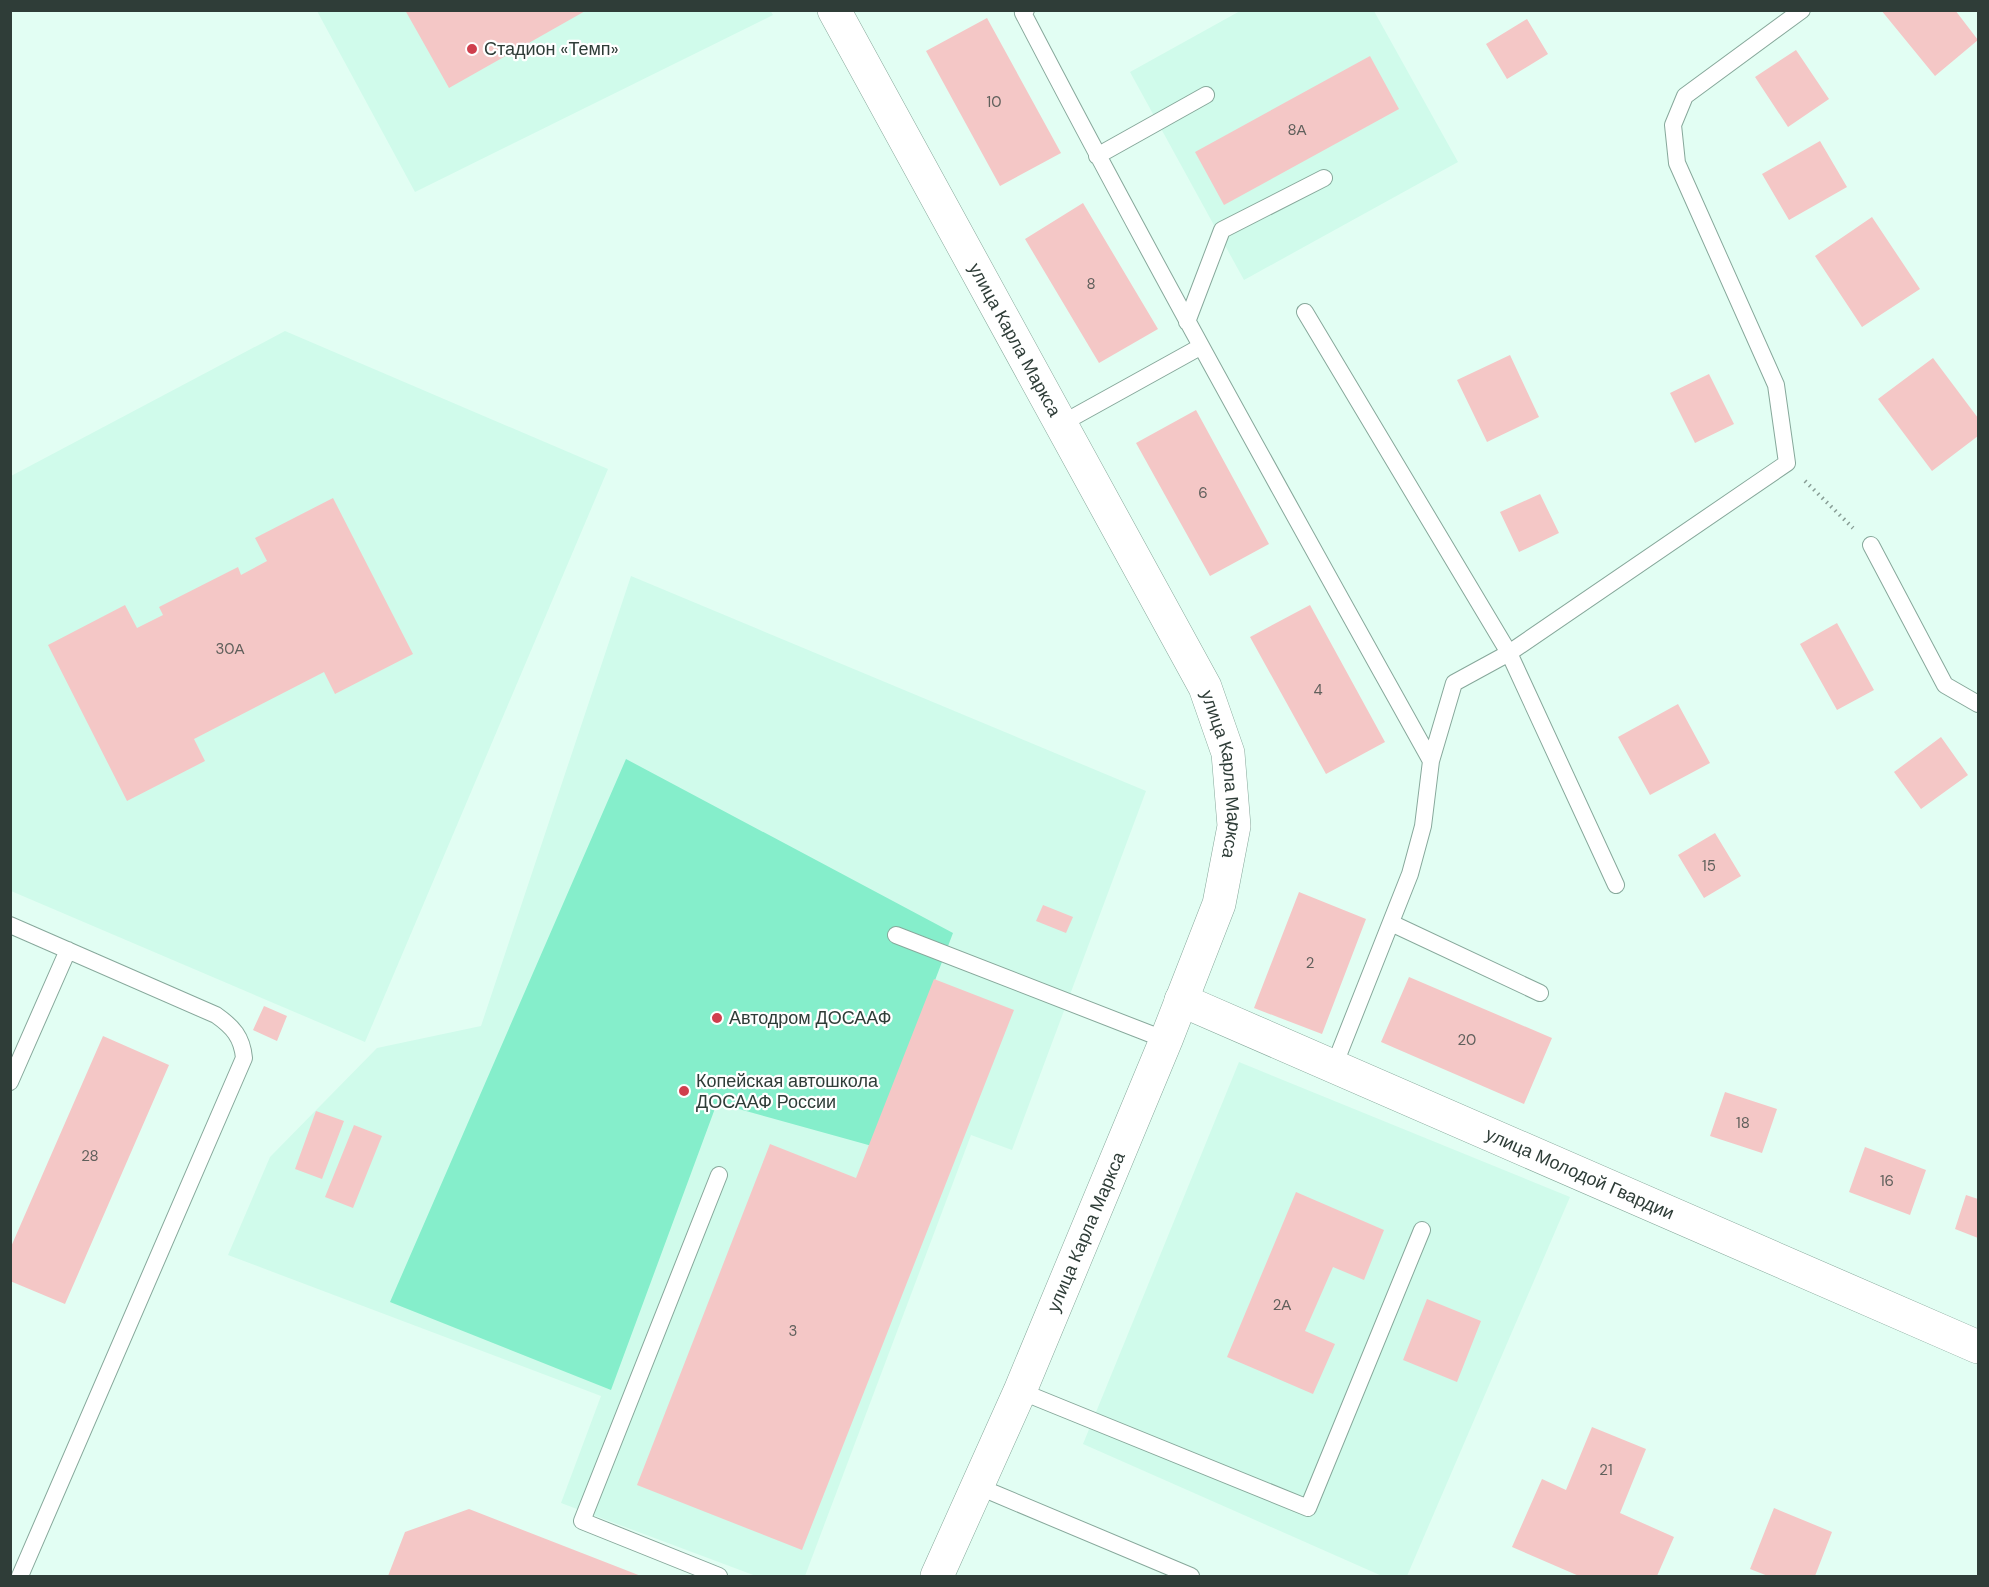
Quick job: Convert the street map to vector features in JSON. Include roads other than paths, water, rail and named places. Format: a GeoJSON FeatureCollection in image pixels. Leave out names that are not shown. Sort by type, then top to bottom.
{"type":"FeatureCollection","features":[{"type":"Feature","properties":{"kind":"street","name":"улица Карла Маркса"},"geometry":{"type":"LineString","coordinates":[[834,10],[1204,687],[1228,753],[1234,826],[1219,904],[1166,1040],[1020,1390],[937,1576]]}},
{"type":"Feature","properties":{"kind":"street","name":"улица Молодой Гвардии"},"geometry":{"type":"LineString","coordinates":[[1181,1000],[1978,1347]]}},
{"type":"Feature","properties":{"kind":"lane"},"geometry":{"type":"LineString","coordinates":[[1026,10],[1023,13],[1097,156],[1431,761]]}},
{"type":"Feature","properties":{"kind":"lane"},"geometry":{"type":"LineString","coordinates":[[1334,1066],[1410,874],[1423,826],[1431,761],[1454,683],[1509,653],[1787,463],[1776,385],[1677,163],[1673,125],[1685,96],[1802,10]]}},
{"type":"Feature","properties":{"kind":"lane"},"geometry":{"type":"LineString","coordinates":[[1097,156],[1206,95]]}},
{"type":"Feature","properties":{"kind":"lane"},"geometry":{"type":"LineString","coordinates":[[1187,322],[1222,230],[1324,178]]}},
{"type":"Feature","properties":{"kind":"lane"},"geometry":{"type":"LineString","coordinates":[[1305,312],[1509,653],[1616,885]]}},
{"type":"Feature","properties":{"kind":"lane"},"geometry":{"type":"LineString","coordinates":[[1061,424],[1200,346]]}},
{"type":"Feature","properties":{"kind":"lane"},"geometry":{"type":"LineString","coordinates":[[1871,545],[1945,685],[1978,704]]}},
{"type":"Feature","properties":{"kind":"lane"},"geometry":{"type":"LineString","coordinates":[[1391,923],[1540,993]]}},
{"type":"Feature","properties":{"kind":"lane"},"geometry":{"type":"LineString","coordinates":[[10,925],[216,1015],[237,1032],[243,1046],[244,1058],[20,1576]]}},
{"type":"Feature","properties":{"kind":"lane"},"geometry":{"type":"LineString","coordinates":[[896,935],[1166,1040]]}},
{"type":"Feature","properties":{"kind":"lane"},"geometry":{"type":"LineString","coordinates":[[10,1082],[68,950]]}},
{"type":"Feature","properties":{"kind":"lane"},"geometry":{"type":"LineString","coordinates":[[719,1175],[582,1521],[719,1576]]}},
{"type":"Feature","properties":{"kind":"lane"},"geometry":{"type":"LineString","coordinates":[[1020,1390],[1308,1508],[1422,1230]]}},
{"type":"Feature","properties":{"kind":"lane"},"geometry":{"type":"LineString","coordinates":[[977,1486],[1191,1576]]}},
{"type":"Feature","properties":{"kind":"place","name":"Стадион «Темп»"},"geometry":{"type":"Point","coordinates":[472,49]}},
{"type":"Feature","properties":{"kind":"place","name":"Автодром ДОСААФ"},"geometry":{"type":"Point","coordinates":[717,1018]}},
{"type":"Feature","properties":{"kind":"place","name":"Копейская автошкола ДОСААФ России"},"geometry":{"type":"Point","coordinates":[684,1091]}}]}
